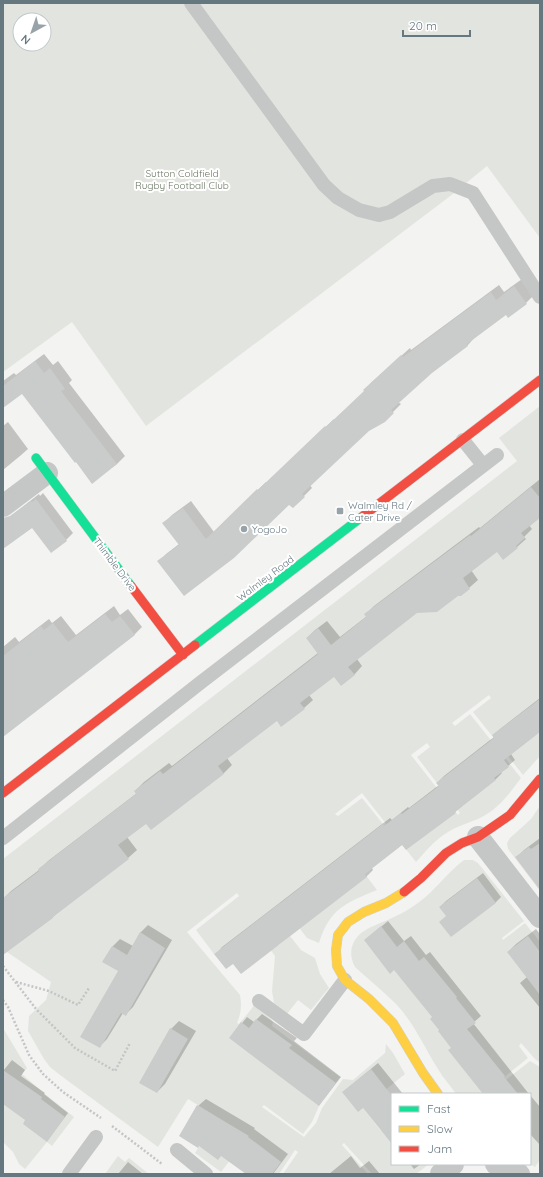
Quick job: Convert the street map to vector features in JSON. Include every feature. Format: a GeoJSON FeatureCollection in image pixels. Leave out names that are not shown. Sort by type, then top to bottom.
{"type":"FeatureCollection","features":[{"type":"Feature","properties":{"kind":"street","name":"Walmley Road"},"geometry":{"type":"LineString","coordinates":[[3,794],[540,380]]}},
{"type":"Feature","properties":{"kind":"street","name":"Thimble Drive"},"geometry":{"type":"LineString","coordinates":[[3,506],[42,465],[183,654]]}},
{"type":"Feature","properties":{"kind":"street"},"geometry":{"type":"LineString","coordinates":[[437,1093],[423,1073],[393,1023],[369,999],[345,980],[337,966],[336,950],[338,935],[348,922],[364,912],[386,903],[404,892],[446,853],[494,827],[510,815],[522,803],[540,779]]}},
{"type":"Feature","properties":{"kind":"street"},"geometry":{"type":"LineString","coordinates":[[478,836],[540,917]]}},
{"type":"Feature","properties":{"kind":"street"},"geometry":{"type":"LineString","coordinates":[[441,1174],[452,1165]]}},
{"type":"Feature","properties":{"kind":"street"},"geometry":{"type":"LineString","coordinates":[[498,1165],[520,1174]]}},
{"type":"Feature","properties":{"kind":"lane"},"geometry":{"type":"LineString","coordinates":[[191,3],[324,185],[338,198],[359,210],[378,215],[390,212],[433,186],[450,184],[473,193],[540,297]]}},
{"type":"Feature","properties":{"kind":"lane"},"geometry":{"type":"LineString","coordinates":[[463,440],[483,465]]}},
{"type":"Feature","properties":{"kind":"lane"},"geometry":{"type":"LineString","coordinates":[[3,838],[206,678],[497,455]]}},
{"type":"Feature","properties":{"kind":"lane"},"geometry":{"type":"LineString","coordinates":[[260,1001],[304,1034],[345,980]]}},
{"type":"Feature","properties":{"kind":"lane"},"geometry":{"type":"LineString","coordinates":[[69,1174],[96,1137]]}},
{"type":"Feature","properties":{"kind":"lane"},"geometry":{"type":"LineString","coordinates":[[177,1150],[206,1174]]}},
{"type":"Feature","properties":{"kind":"path"},"geometry":{"type":"LineString","coordinates":[[3,966],[36,1009],[75,1048],[115,1071],[130,1043]]}},
{"type":"Feature","properties":{"kind":"path"},"geometry":{"type":"LineString","coordinates":[[16,982],[49,991],[78,1005],[89,988]]}},
{"type":"Feature","properties":{"kind":"path"},"geometry":{"type":"LineString","coordinates":[[3,1000],[8,1007],[29,1055],[43,1074],[63,1092],[102,1119]]}},
{"type":"Feature","properties":{"kind":"path"},"geometry":{"type":"LineString","coordinates":[[108,1123],[164,1165]]}},
{"type":"Feature","properties":{"kind":"green space","name":"Sutton Coldfield Rugby Football Club"},"geometry":{"type":"Polygon","coordinates":[[[3,3],[540,3],[540,238],[487,166],[449,197],[146,426],[72,322],[3,372],[3,3]]]}},
{"type":"Feature","properties":{"kind":"green space"},"geometry":{"type":"Polygon","coordinates":[[[540,406],[540,756],[523,775],[473,712],[491,698],[489,695],[452,723],[455,726],[470,714],[521,778],[508,795],[494,809],[482,817],[445,834],[433,843],[416,862],[362,793],[335,814],[338,816],[362,798],[383,824],[348,852],[377,890],[340,908],[328,922],[319,943],[307,938],[280,903],[214,954],[196,930],[239,896],[237,893],[187,932],[240,995],[241,1009],[237,1023],[239,1024],[253,1007],[253,1004],[271,1019],[273,1022],[272,1026],[340,1077],[319,1106],[312,1122],[303,1134],[264,1105],[262,1107],[304,1137],[316,1123],[322,1108],[343,1079],[353,1080],[385,1053],[386,1044],[405,1074],[363,1108],[381,1131],[391,1123],[391,1165],[428,1165],[416,1174],[372,1174],[344,1143],[342,1145],[368,1174],[283,1174],[298,1152],[295,1150],[279,1174],[272,1174],[281,1162],[255,1142],[244,1142],[221,1172],[195,1153],[217,1117],[188,1099],[158,1147],[50,1067],[28,1031],[29,1016],[46,1000],[51,982],[7,952],[3,946],[3,859],[517,461],[499,438],[540,406]],[[427,743],[411,755],[458,815],[460,813],[417,757],[430,747],[427,743]]]}},
{"type":"Feature","properties":{"kind":"green space"},"geometry":{"type":"Polygon","coordinates":[[[540,806],[540,891],[508,849],[507,843],[510,838],[531,819],[540,806]]]}},
{"type":"Feature","properties":{"kind":"green space"},"geometry":{"type":"Polygon","coordinates":[[[464,860],[473,860],[478,863],[524,921],[502,938],[503,940],[525,923],[540,942],[540,1063],[521,1043],[519,1046],[528,1058],[484,1093],[455,1093],[440,1072],[414,1027],[402,1011],[391,999],[355,967],[351,955],[353,943],[361,933],[401,914],[414,906],[431,892],[464,860]]]}},
{"type":"Feature","properties":{"kind":"green space"},"geometry":{"type":"Polygon","coordinates":[[[290,936],[301,950],[315,958],[320,974],[329,988],[311,1010],[298,1000],[287,1014],[274,1003],[272,991],[275,956],[269,948],[276,942],[279,945],[290,936]]]}},
{"type":"Feature","properties":{"kind":"green space"},"geometry":{"type":"Polygon","coordinates":[[[3,1028],[27,1068],[22,1074],[74,1117],[52,1146],[47,1142],[25,1169],[19,1164],[13,1152],[3,1142],[3,1028]]]}},
{"type":"Feature","properties":{"kind":"green space"},"geometry":{"type":"Polygon","coordinates":[[[530,1061],[540,1067],[540,1160],[535,1167],[531,1165],[531,1093],[489,1093],[530,1061]]]}},
{"type":"Feature","properties":{"kind":"green space"},"geometry":{"type":"Polygon","coordinates":[[[118,1156],[125,1162],[129,1158],[149,1174],[105,1174],[118,1156]]]}},
{"type":"Feature","properties":{"kind":"building"},"geometry":{"type":"Polygon","coordinates":[[[514,286],[527,304],[508,318],[506,315],[467,344],[468,346],[432,373],[391,410],[394,413],[385,422],[369,431],[302,494],[305,497],[293,508],[289,505],[234,558],[184,596],[157,561],[179,545],[162,523],[183,508],[206,539],[257,489],[258,490],[325,426],[326,427],[401,355],[403,357],[491,292],[496,300],[514,286]]]}},
{"type":"Feature","properties":{"kind":"building"},"geometry":{"type":"Polygon","coordinates":[[[35,361],[44,373],[50,368],[65,389],[61,391],[117,464],[92,484],[22,394],[3,408],[3,386],[35,361]]]}},
{"type":"Feature","properties":{"kind":"building"},"geometry":{"type":"Polygon","coordinates":[[[531,487],[540,498],[540,518],[521,533],[525,538],[516,546],[518,548],[503,560],[497,552],[463,578],[470,589],[461,596],[458,596],[437,612],[417,613],[348,667],[355,675],[341,686],[334,677],[300,703],[305,709],[281,727],[277,721],[218,766],[224,774],[151,830],[146,824],[118,845],[129,859],[3,955],[3,898],[39,871],[38,869],[136,794],[134,791],[160,771],[163,774],[318,654],[306,638],[318,628],[331,645],[366,617],[364,614],[470,535],[471,536],[531,487]]]}},
{"type":"Feature","properties":{"kind":"building"},"geometry":{"type":"Polygon","coordinates":[[[36,499],[67,541],[51,553],[32,528],[3,549],[3,518],[10,516],[36,499]]]}},
{"type":"Feature","properties":{"kind":"building"},"geometry":{"type":"Polygon","coordinates":[[[105,614],[112,622],[120,616],[135,635],[3,737],[3,656],[41,626],[44,630],[53,623],[68,642],[105,614]]]}},
{"type":"Feature","properties":{"kind":"building"},"geometry":{"type":"Polygon","coordinates":[[[540,699],[540,732],[504,760],[509,767],[494,778],[496,780],[455,812],[456,813],[406,850],[402,845],[365,874],[367,877],[241,974],[233,964],[226,969],[214,954],[383,824],[384,826],[401,813],[402,814],[439,786],[436,783],[494,738],[492,735],[540,699]]]}},
{"type":"Feature","properties":{"kind":"building"},"geometry":{"type":"Polygon","coordinates":[[[540,843],[540,890],[515,857],[529,847],[531,849],[540,843]]]}},
{"type":"Feature","properties":{"kind":"building"},"geometry":{"type":"Polygon","coordinates":[[[477,878],[496,903],[451,937],[439,922],[446,916],[439,907],[477,878]]]}},
{"type":"Feature","properties":{"kind":"building"},"geometry":{"type":"Polygon","coordinates":[[[381,926],[397,947],[404,941],[419,961],[424,957],[476,1023],[467,1029],[517,1093],[482,1093],[448,1050],[451,1048],[430,1019],[432,1017],[394,970],[390,974],[364,940],[381,926]]]}},
{"type":"Feature","properties":{"kind":"building"},"geometry":{"type":"Polygon","coordinates":[[[140,932],[165,948],[126,1016],[121,1013],[100,1048],[80,1037],[118,971],[102,962],[112,946],[127,955],[140,932]]]}},
{"type":"Feature","properties":{"kind":"building"},"geometry":{"type":"Polygon","coordinates":[[[528,936],[540,952],[540,995],[507,952],[528,936]]]}},
{"type":"Feature","properties":{"kind":"building"},"geometry":{"type":"Polygon","coordinates":[[[256,1019],[292,1045],[289,1048],[336,1083],[319,1106],[229,1038],[241,1022],[249,1028],[256,1019]]]}},
{"type":"Feature","properties":{"kind":"building"},"geometry":{"type":"Polygon","coordinates":[[[170,1028],[188,1039],[157,1093],[139,1083],[170,1028]]]}},
{"type":"Feature","properties":{"kind":"building"},"geometry":{"type":"Polygon","coordinates":[[[371,1069],[391,1095],[391,1143],[363,1108],[358,1112],[342,1092],[371,1069]]]}},
{"type":"Feature","properties":{"kind":"building"},"geometry":{"type":"Polygon","coordinates":[[[3,1070],[42,1097],[41,1099],[65,1117],[47,1142],[23,1124],[25,1120],[3,1104],[3,1070]]]}},
{"type":"Feature","properties":{"kind":"building"},"geometry":{"type":"Polygon","coordinates":[[[197,1105],[249,1136],[248,1137],[281,1162],[272,1174],[246,1174],[221,1156],[218,1160],[199,1146],[198,1148],[179,1136],[197,1105]]]}},
{"type":"Feature","properties":{"kind":"traffic: fast"},"geometry":{"type":"LineString","coordinates":[[36,458],[131,586]]}},
{"type":"Feature","properties":{"kind":"traffic: fast"},"geometry":{"type":"LineString","coordinates":[[195,645],[363,516]]}},
{"type":"Feature","properties":{"kind":"traffic: slow"},"geometry":{"type":"LineString","coordinates":[[404,892],[386,903],[364,912],[348,922],[338,935],[336,950],[337,966],[345,980],[369,999],[393,1023],[423,1073],[437,1093]]}},
{"type":"Feature","properties":{"kind":"traffic: jam"},"geometry":{"type":"LineString","coordinates":[[363,516],[540,380]]}},
{"type":"Feature","properties":{"kind":"traffic: jam"},"geometry":{"type":"LineString","coordinates":[[131,586],[183,655]]}},
{"type":"Feature","properties":{"kind":"traffic: jam"},"geometry":{"type":"LineString","coordinates":[[3,793],[195,645]]}},
{"type":"Feature","properties":{"kind":"traffic: jam"},"geometry":{"type":"LineString","coordinates":[[404,892],[421,878],[446,853],[462,843],[478,837],[510,815],[540,779]]}},
{"type":"Feature","properties":{"kind":"place","name":"Walmley Rd / Cater Drive"},"geometry":{"type":"Point","coordinates":[340,511]}},
{"type":"Feature","properties":{"kind":"place","name":"YogoJo"},"geometry":{"type":"Point","coordinates":[244,529]}}]}
